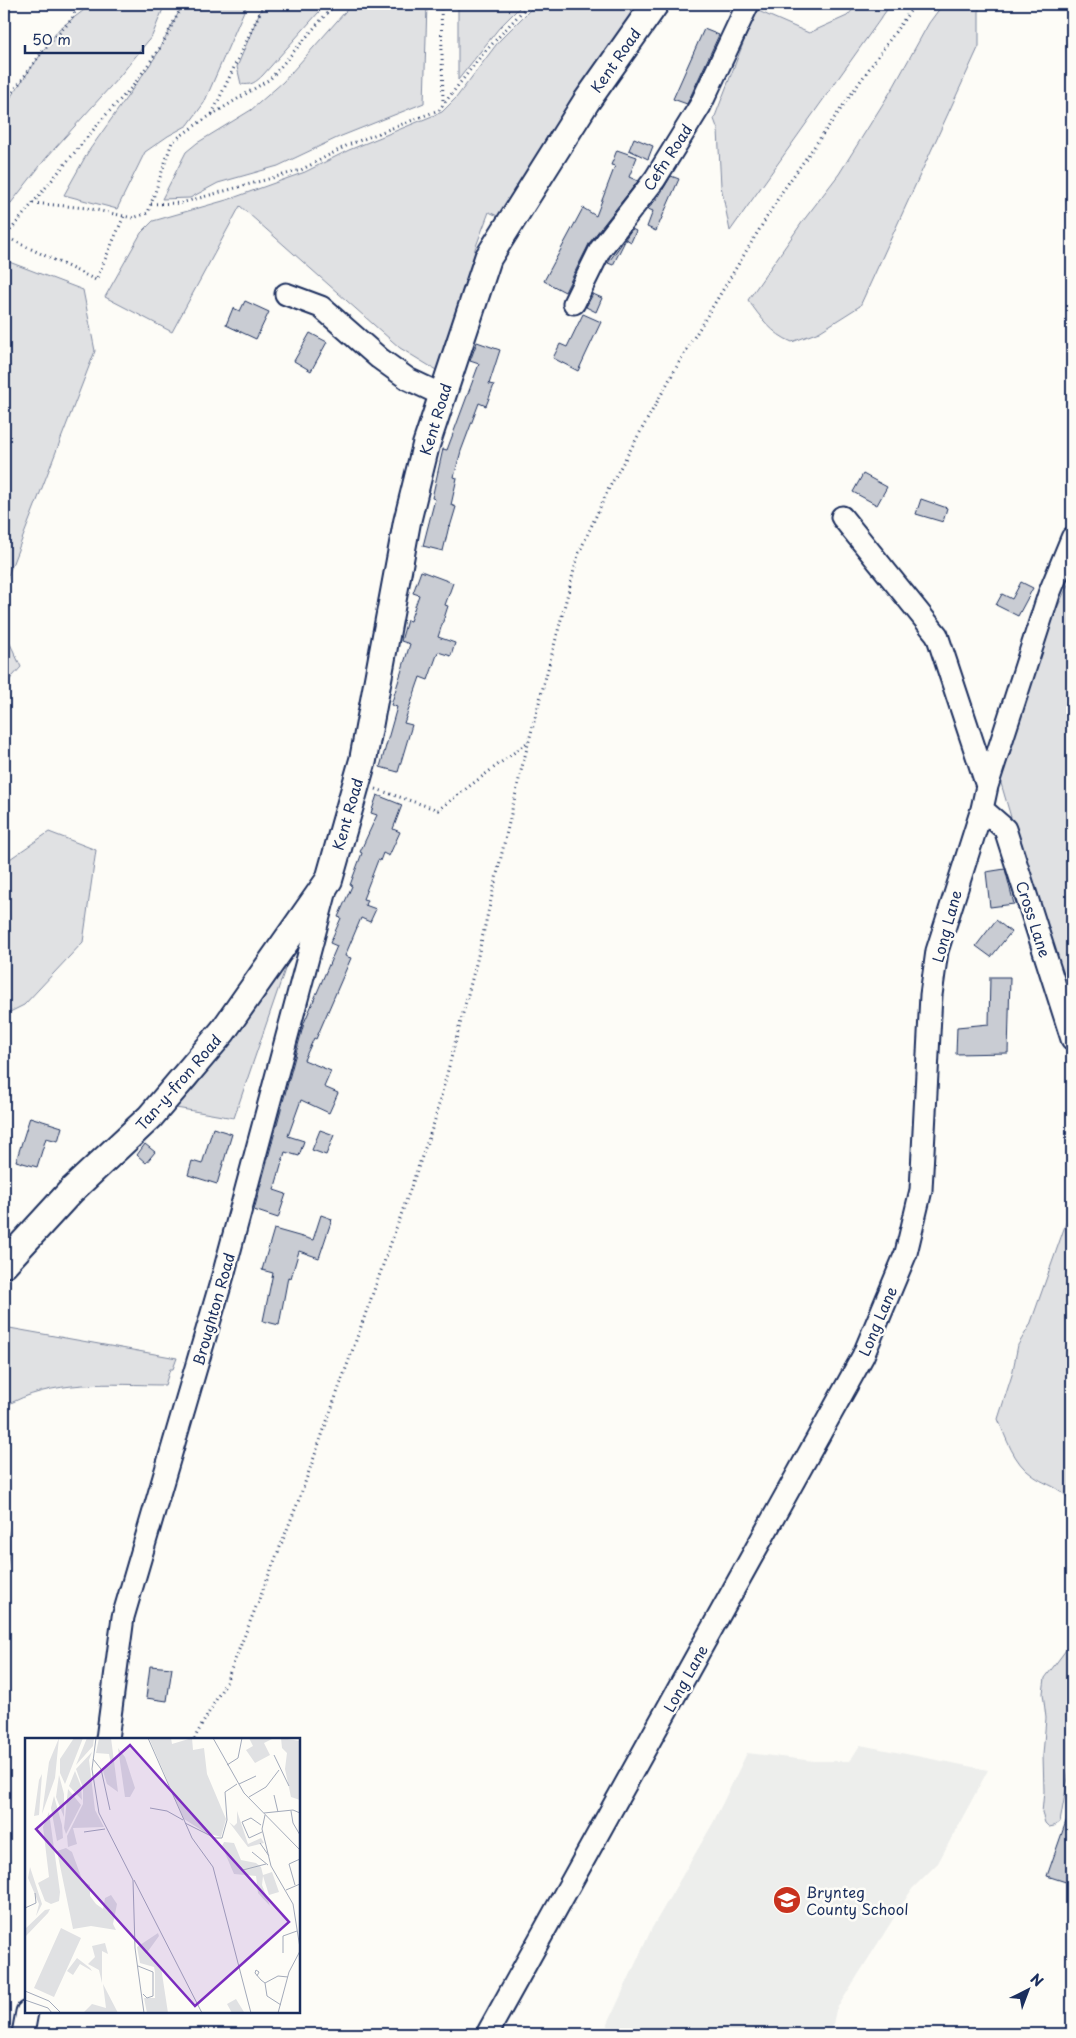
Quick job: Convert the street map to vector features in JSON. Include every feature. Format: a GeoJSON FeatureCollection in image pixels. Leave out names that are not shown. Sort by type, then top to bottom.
{"type":"FeatureCollection","features":[{"type":"Feature","properties":{"kind":"main road","name":"Kent Road"},"geometry":{"type":"LineString","coordinates":[[329,880],[363,760],[407,522],[426,445],[488,258],[586,102],[655,4]]}},
{"type":"Feature","properties":{"kind":"main road","name":"Tan-y-fron Road"},"geometry":{"type":"LineString","coordinates":[[4,1264],[71,1191],[150,1117],[222,1031],[329,880]]}},
{"type":"Feature","properties":{"kind":"street","name":"Cefn Road"},"geometry":{"type":"LineString","coordinates":[[574,303],[600,250],[655,179],[700,106],[748,4]]}},
{"type":"Feature","properties":{"kind":"street"},"geometry":{"type":"LineString","coordinates":[[286,294],[321,307],[379,358],[408,379],[442,395]]}},
{"type":"Feature","properties":{"kind":"street"},"geometry":{"type":"LineString","coordinates":[[842,517],[937,636],[987,786]]}},
{"type":"Feature","properties":{"kind":"street","name":"Long Lane"},"geometry":{"type":"LineString","coordinates":[[487,2034],[863,1356],[906,1253],[921,1190],[931,995],[936,951],[1049,594],[1072,538]]}},
{"type":"Feature","properties":{"kind":"street","name":"Cross Lane"},"geometry":{"type":"LineString","coordinates":[[982,809],[1005,829],[1072,1039]]}},
{"type":"Feature","properties":{"kind":"street","name":"Broughton Road"},"geometry":{"type":"LineString","coordinates":[[107,1738],[123,1616],[224,1272],[329,880]]}},
{"type":"Feature","properties":{"kind":"street"},"geometry":{"type":"LineString","coordinates":[[23,2034],[27,2013]]}},
{"type":"Feature","properties":{"kind":"path"},"geometry":{"type":"LineString","coordinates":[[4,104],[43,51],[72,19],[78,4]]}},
{"type":"Feature","properties":{"kind":"path"},"geometry":{"type":"LineString","coordinates":[[124,216],[96,280],[4,237],[104,117],[133,86],[162,45],[183,4]]}},
{"type":"Feature","properties":{"kind":"path"},"geometry":{"type":"LineString","coordinates":[[211,116],[264,4]]}},
{"type":"Feature","properties":{"kind":"path"},"geometry":{"type":"LineString","coordinates":[[33,203],[87,208],[133,218],[148,213],[172,142],[270,79],[335,4]]}},
{"type":"Feature","properties":{"kind":"path"},"geometry":{"type":"LineString","coordinates":[[441,4],[443,104]]}},
{"type":"Feature","properties":{"kind":"path"},"geometry":{"type":"LineString","coordinates":[[152,204],[181,203],[301,170],[348,145],[439,110],[481,56],[529,4]]}},
{"type":"Feature","properties":{"kind":"path"},"geometry":{"type":"LineString","coordinates":[[195,1738],[226,1682],[298,1502],[434,1123],[477,960],[529,741],[578,555],[609,488],[681,359],[782,192],[915,4]]}},
{"type":"Feature","properties":{"kind":"path"},"geometry":{"type":"LineString","coordinates":[[356,783],[438,810],[529,741]]}},
{"type":"Feature","properties":{"kind":"shaded area"},"geometry":{"type":"Polygon","coordinates":[[[92,4],[165,4],[152,36],[119,77],[47,157],[4,212],[4,106],[59,29],[92,4]]]}},
{"type":"Feature","properties":{"kind":"shaded area"},"geometry":{"type":"Polygon","coordinates":[[[183,4],[247,4],[204,103],[188,125],[145,152],[117,209],[64,195],[88,152],[156,56],[183,4]]]}},
{"type":"Feature","properties":{"kind":"shaded area"},"geometry":{"type":"Polygon","coordinates":[[[263,4],[326,4],[256,81],[251,84],[241,84],[237,67],[263,4]]]}},
{"type":"Feature","properties":{"kind":"shaded area"},"geometry":{"type":"Polygon","coordinates":[[[352,4],[427,4],[424,103],[339,137],[278,166],[218,183],[190,198],[162,199],[186,152],[197,143],[251,110],[283,82],[352,4]]]}},
{"type":"Feature","properties":{"kind":"shaded area"},"geometry":{"type":"Polygon","coordinates":[[[458,4],[523,4],[499,28],[458,80],[458,4]]]}},
{"type":"Feature","properties":{"kind":"shaded area"},"geometry":{"type":"Polygon","coordinates":[[[536,4],[643,4],[506,220],[489,212],[475,249],[473,286],[441,373],[400,348],[240,206],[172,332],[105,297],[141,233],[153,221],[230,199],[305,172],[349,150],[442,112],[456,98],[499,41],[536,4]]]}},
{"type":"Feature","properties":{"kind":"shaded area"},"geometry":{"type":"Polygon","coordinates":[[[858,4],[891,4],[730,231],[721,186],[718,130],[714,119],[756,10],[809,33],[847,16],[858,4]]]}},
{"type":"Feature","properties":{"kind":"shaded area"},"geometry":{"type":"Polygon","coordinates":[[[943,4],[979,4],[979,46],[860,306],[819,332],[792,342],[785,339],[762,319],[748,300],[803,221],[839,174],[894,86],[929,23],[943,4]]]}},
{"type":"Feature","properties":{"kind":"shaded area"},"geometry":{"type":"Polygon","coordinates":[[[4,260],[83,290],[95,351],[4,586],[4,260]]]}},
{"type":"Feature","properties":{"kind":"shaded area"},"geometry":{"type":"Polygon","coordinates":[[[1072,576],[1072,1024],[1000,780],[1046,632],[1072,576]]]}},
{"type":"Feature","properties":{"kind":"shaded area"},"geometry":{"type":"Polygon","coordinates":[[[4,631],[21,667],[4,686],[4,631]]]}},
{"type":"Feature","properties":{"kind":"shaded area"},"geometry":{"type":"Polygon","coordinates":[[[49,832],[96,850],[83,942],[24,1005],[4,1015],[4,863],[49,832]]]}},
{"type":"Feature","properties":{"kind":"shaded area"},"geometry":{"type":"Polygon","coordinates":[[[293,946],[234,1118],[176,1108],[196,1086],[293,946]]]}},
{"type":"Feature","properties":{"kind":"shaded area"},"geometry":{"type":"Polygon","coordinates":[[[1072,1206],[1072,1504],[1063,1493],[1032,1475],[1020,1464],[1011,1450],[998,1419],[1012,1375],[1018,1345],[1030,1325],[1072,1206]]]}},
{"type":"Feature","properties":{"kind":"shaded area"},"geometry":{"type":"Polygon","coordinates":[[[4,1327],[177,1358],[173,1369],[170,1369],[165,1385],[103,1384],[62,1387],[42,1391],[4,1407],[4,1327]]]}},
{"type":"Feature","properties":{"kind":"shaded area"},"geometry":{"type":"Polygon","coordinates":[[[4,1522],[7,1528],[9,1543],[4,1582],[4,1522]]]}},
{"type":"Feature","properties":{"kind":"shaded area"},"geometry":{"type":"Polygon","coordinates":[[[1072,1642],[1072,1756],[1060,1822],[1049,1827],[1045,1823],[1042,1813],[1046,1718],[1043,1693],[1045,1678],[1072,1642]]]}},
{"type":"Feature","properties":{"kind":"shaded area","name":"Brynteg County School"},"geometry":{"type":"Polygon","coordinates":[[[860,1745],[988,1770],[938,1863],[912,1889],[836,2010],[831,2034],[603,2034],[652,1928],[713,1823],[747,1753],[814,1761],[850,1761],[860,1745]]]}},
{"type":"Feature","properties":{"kind":"building"},"geometry":{"type":"Polygon","coordinates":[[[704,29],[719,35],[687,104],[673,99],[704,29]]]}},
{"type":"Feature","properties":{"kind":"building"},"geometry":{"type":"Polygon","coordinates":[[[634,138],[653,146],[648,159],[629,150],[634,138]]]}},
{"type":"Feature","properties":{"kind":"building"},"geometry":{"type":"Polygon","coordinates":[[[617,150],[637,157],[629,177],[638,181],[590,242],[565,292],[544,281],[583,208],[596,216],[615,166],[611,165],[617,150]]]}},
{"type":"Feature","properties":{"kind":"building"},"geometry":{"type":"Polygon","coordinates":[[[671,176],[679,179],[656,231],[647,227],[653,211],[648,209],[659,196],[671,176]]]}},
{"type":"Feature","properties":{"kind":"building"},"geometry":{"type":"Polygon","coordinates":[[[632,229],[636,231],[631,242],[626,239],[613,265],[608,263],[632,229]]]}},
{"type":"Feature","properties":{"kind":"building"},"geometry":{"type":"Polygon","coordinates":[[[593,294],[602,298],[596,312],[586,307],[593,294]]]}},
{"type":"Feature","properties":{"kind":"building"},"geometry":{"type":"Polygon","coordinates":[[[245,301],[269,312],[256,339],[226,325],[233,308],[240,311],[245,301]]]}},
{"type":"Feature","properties":{"kind":"building"},"geometry":{"type":"Polygon","coordinates":[[[583,314],[601,322],[578,371],[553,358],[560,344],[567,347],[583,314]]]}},
{"type":"Feature","properties":{"kind":"building"},"geometry":{"type":"Polygon","coordinates":[[[310,333],[327,342],[311,371],[294,361],[310,333]]]}},
{"type":"Feature","properties":{"kind":"building"},"geometry":{"type":"Polygon","coordinates":[[[477,342],[500,350],[489,384],[494,385],[486,406],[479,403],[461,451],[454,477],[457,478],[451,505],[456,507],[443,551],[423,546],[435,499],[432,498],[443,449],[447,450],[479,364],[470,361],[477,342]]]}},
{"type":"Feature","properties":{"kind":"building"},"geometry":{"type":"Polygon","coordinates":[[[863,474],[887,487],[877,505],[853,492],[863,474]]]}},
{"type":"Feature","properties":{"kind":"building"},"geometry":{"type":"Polygon","coordinates":[[[921,499],[947,508],[943,522],[916,514],[921,499]]]}},
{"type":"Feature","properties":{"kind":"building"},"geometry":{"type":"Polygon","coordinates":[[[421,571],[453,583],[445,605],[448,606],[438,637],[455,643],[451,656],[438,652],[428,680],[420,677],[404,723],[412,725],[398,772],[380,767],[397,707],[391,705],[410,644],[401,641],[407,620],[410,621],[419,595],[413,593],[421,571]]]}},
{"type":"Feature","properties":{"kind":"building"},"geometry":{"type":"Polygon","coordinates":[[[1021,582],[1033,588],[1018,616],[996,605],[1002,594],[1012,599],[1021,582]]]}},
{"type":"Feature","properties":{"kind":"building"},"geometry":{"type":"Polygon","coordinates":[[[377,795],[402,805],[393,829],[400,832],[389,856],[383,853],[380,861],[378,860],[363,899],[367,900],[365,905],[376,909],[370,922],[361,918],[345,956],[351,958],[316,1039],[314,1038],[304,1060],[331,1071],[324,1087],[338,1093],[329,1113],[301,1100],[288,1136],[304,1141],[299,1156],[285,1152],[274,1190],[286,1194],[278,1218],[254,1210],[304,1023],[337,946],[330,943],[341,918],[338,917],[352,886],[350,885],[362,853],[360,852],[377,815],[371,813],[377,795]]]}},
{"type":"Feature","properties":{"kind":"building"},"geometry":{"type":"Polygon","coordinates":[[[1005,869],[1014,904],[990,907],[986,872],[1005,869]]]}},
{"type":"Feature","properties":{"kind":"building"},"geometry":{"type":"Polygon","coordinates":[[[996,920],[1011,932],[991,957],[976,946],[996,920]]]}},
{"type":"Feature","properties":{"kind":"building"},"geometry":{"type":"Polygon","coordinates":[[[990,977],[1010,977],[1008,1053],[956,1054],[957,1027],[989,1024],[990,977]]]}},
{"type":"Feature","properties":{"kind":"building"},"geometry":{"type":"Polygon","coordinates":[[[30,1117],[62,1127],[58,1141],[46,1138],[37,1167],[16,1161],[30,1117]]]}},
{"type":"Feature","properties":{"kind":"building"},"geometry":{"type":"Polygon","coordinates":[[[213,1128],[232,1134],[217,1184],[188,1175],[192,1161],[202,1164],[213,1128]]]}},
{"type":"Feature","properties":{"kind":"building"},"geometry":{"type":"Polygon","coordinates":[[[320,1130],[334,1135],[326,1155],[312,1150],[320,1130]]]}},
{"type":"Feature","properties":{"kind":"building"},"geometry":{"type":"Polygon","coordinates":[[[145,1144],[155,1152],[146,1163],[137,1155],[145,1144]]]}},
{"type":"Feature","properties":{"kind":"building"},"geometry":{"type":"Polygon","coordinates":[[[321,1215],[332,1219],[319,1258],[299,1251],[291,1278],[288,1277],[279,1325],[263,1321],[273,1273],[262,1270],[274,1229],[313,1240],[321,1215]]]}},
{"type":"Feature","properties":{"kind":"building"},"geometry":{"type":"Polygon","coordinates":[[[150,1666],[172,1668],[167,1701],[146,1698],[150,1666]]]}},
{"type":"Feature","properties":{"kind":"building"},"geometry":{"type":"Polygon","coordinates":[[[1070,1810],[1072,1810],[1072,1874],[1069,1883],[1047,1876],[1070,1810]]]}},
{"type":"Feature","properties":{"kind":"place","name":"Brynteg County School"},"geometry":{"type":"Point","coordinates":[787,1900]}}]}
